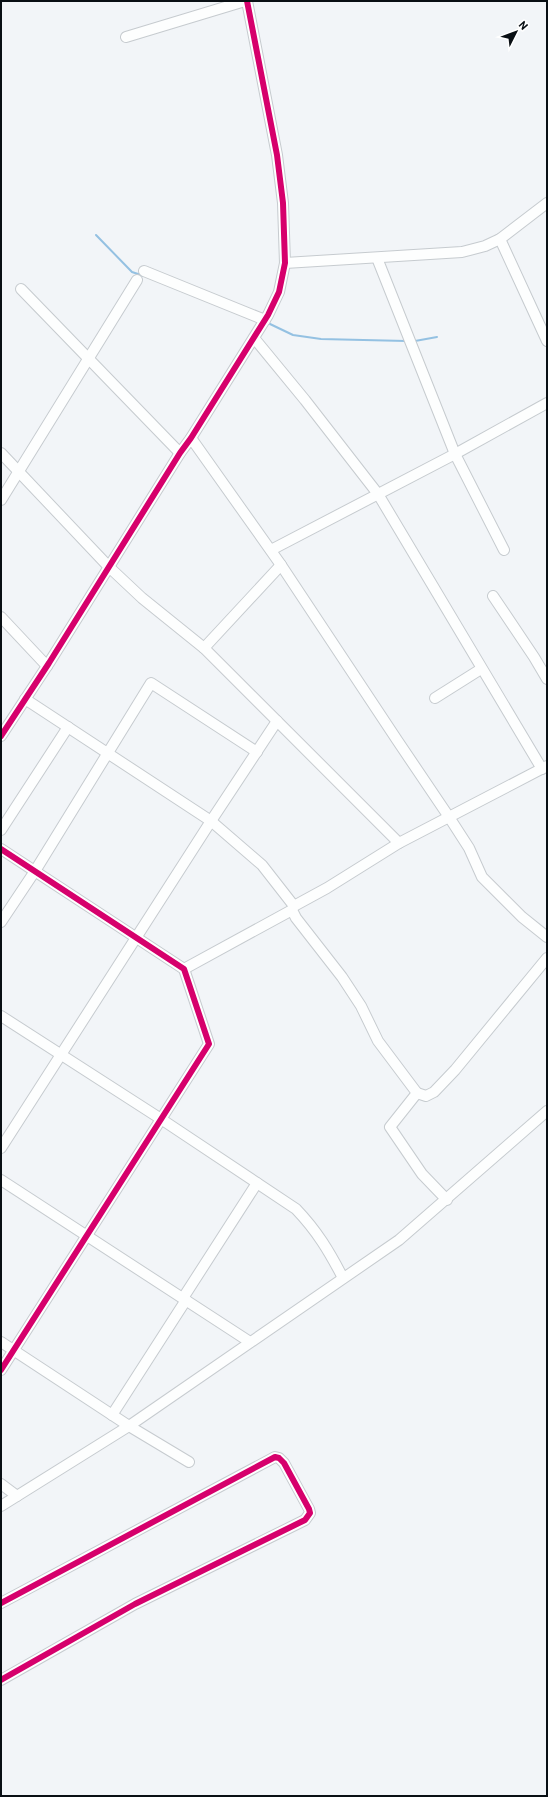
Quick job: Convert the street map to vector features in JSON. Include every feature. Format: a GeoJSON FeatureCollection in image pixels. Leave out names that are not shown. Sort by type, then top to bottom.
{"type":"FeatureCollection","features":[{"type":"Feature","properties":{"kind":"street"},"geometry":{"type":"LineString","coordinates":[[1,736],[47,666],[265,320],[279,292],[285,263],[283,203],[277,155],[246,1],[126,37]]}},
{"type":"Feature","properties":{"kind":"street"},"geometry":{"type":"LineString","coordinates":[[285,263],[462,252],[485,246],[500,239],[547,203]]}},
{"type":"Feature","properties":{"kind":"street"},"geometry":{"type":"LineString","coordinates":[[500,239],[547,342]]}},
{"type":"Feature","properties":{"kind":"street"},"geometry":{"type":"LineString","coordinates":[[378,258],[455,454],[504,550]]}},
{"type":"Feature","properties":{"kind":"street"},"geometry":{"type":"LineString","coordinates":[[144,271],[265,320]]}},
{"type":"Feature","properties":{"kind":"street"},"geometry":{"type":"LineString","coordinates":[[1,500],[137,280]]}},
{"type":"Feature","properties":{"kind":"street"},"geometry":{"type":"LineString","coordinates":[[21,289],[180,453]]}},
{"type":"Feature","properties":{"kind":"street"},"geometry":{"type":"LineString","coordinates":[[184,969],[338,882],[399,843],[544,767],[481,668],[378,494],[305,400],[254,338]]}},
{"type":"Feature","properties":{"kind":"street"},"geometry":{"type":"LineString","coordinates":[[271,550],[455,454],[547,403]]}},
{"type":"Feature","properties":{"kind":"street"},"geometry":{"type":"LineString","coordinates":[[191,438],[271,550],[449,817],[469,848],[482,877],[522,917],[547,937]]}},
{"type":"Feature","properties":{"kind":"street"},"geometry":{"type":"LineString","coordinates":[[1,453],[109,567],[142,598],[204,648],[399,843]]}},
{"type":"Feature","properties":{"kind":"street"},"geometry":{"type":"LineString","coordinates":[[204,648],[281,565]]}},
{"type":"Feature","properties":{"kind":"street"},"geometry":{"type":"LineString","coordinates":[[493,596],[547,679]]}},
{"type":"Feature","properties":{"kind":"street"},"geometry":{"type":"LineString","coordinates":[[1,617],[47,666]]}},
{"type":"Feature","properties":{"kind":"street"},"geometry":{"type":"LineString","coordinates":[[435,698],[481,668]]}},
{"type":"Feature","properties":{"kind":"street"},"geometry":{"type":"LineString","coordinates":[[1,922],[109,754],[151,683],[257,752]]}},
{"type":"Feature","properties":{"kind":"street"},"geometry":{"type":"LineString","coordinates":[[25,699],[211,821],[262,865],[293,908],[296,918],[342,977],[361,1006],[378,1041],[417,1093],[426,1096],[434,1092],[455,1070],[547,958]]}},
{"type":"Feature","properties":{"kind":"street"},"geometry":{"type":"LineString","coordinates":[[1,1148],[211,821],[277,722]]}},
{"type":"Feature","properties":{"kind":"street"},"geometry":{"type":"LineString","coordinates":[[1,830],[68,727]]}},
{"type":"Feature","properties":{"kind":"street"},"geometry":{"type":"LineString","coordinates":[[1,849],[184,969],[209,1044],[1,1370]]}},
{"type":"Feature","properties":{"kind":"street"},"geometry":{"type":"LineString","coordinates":[[1,1016],[161,1119],[296,1209],[313,1226],[328,1248],[343,1278]]}},
{"type":"Feature","properties":{"kind":"street"},"geometry":{"type":"LineString","coordinates":[[417,1093],[390,1127],[422,1174],[447,1200]]}},
{"type":"Feature","properties":{"kind":"street"},"geometry":{"type":"LineString","coordinates":[[1,1506],[129,1426],[399,1240],[447,1200],[547,1111]]}},
{"type":"Feature","properties":{"kind":"street"},"geometry":{"type":"LineString","coordinates":[[1,1180],[250,1342]]}},
{"type":"Feature","properties":{"kind":"street"},"geometry":{"type":"LineString","coordinates":[[112,1415],[257,1183]]}},
{"type":"Feature","properties":{"kind":"street"},"geometry":{"type":"LineString","coordinates":[[1,1342],[129,1426],[189,1462]]}},
{"type":"Feature","properties":{"kind":"street"},"geometry":{"type":"LineString","coordinates":[[1,1603],[275,1457],[279,1458],[284,1463],[310,1509],[310,1513],[305,1520],[135,1604],[3,1675]]}},
{"type":"Feature","properties":{"kind":"street"},"geometry":{"type":"LineString","coordinates":[[1,1484],[17,1496]]}},
{"type":"Feature","properties":{"kind":"waterway"},"geometry":{"type":"LineString","coordinates":[[96,235],[132,272],[144,276]]}},
{"type":"Feature","properties":{"kind":"waterway"},"geometry":{"type":"LineString","coordinates":[[270,324],[293,335],[321,339],[406,341]]}},
{"type":"Feature","properties":{"kind":"waterway"},"geometry":{"type":"LineString","coordinates":[[415,341],[437,337]]}},
{"type":"Feature","properties":{"kind":"cycle path"},"geometry":{"type":"LineString","coordinates":[[1,736],[49,663],[180,453],[191,438],[268,315],[279,292],[285,263],[283,203],[277,155],[247,1]]}},
{"type":"Feature","properties":{"kind":"cycle path"},"geometry":{"type":"LineString","coordinates":[[1,849],[184,969],[209,1044],[1,1370]]}},
{"type":"Feature","properties":{"kind":"cycle path"},"geometry":{"type":"LineString","coordinates":[[1,1603],[275,1457],[279,1458],[284,1463],[309,1509],[310,1513],[305,1520],[135,1604],[1,1680]]}}]}
